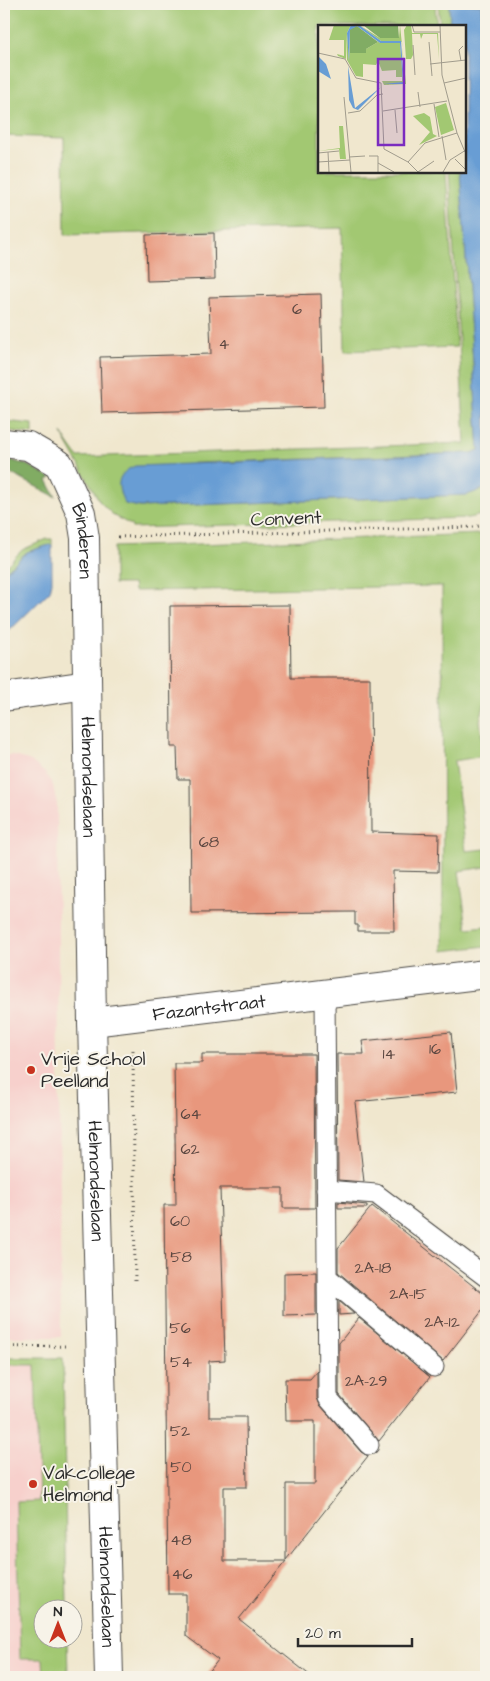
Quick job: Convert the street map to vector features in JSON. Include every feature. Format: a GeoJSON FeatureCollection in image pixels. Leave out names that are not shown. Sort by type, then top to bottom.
{"type":"FeatureCollection","features":[{"type":"Feature","properties":{"kind":"street","name":"Binderen"},"geometry":{"type":"LineString","coordinates":[[4,443],[28,446],[59,464],[81,513],[85,538],[87,685]]}},
{"type":"Feature","properties":{"kind":"street"},"geometry":{"type":"LineString","coordinates":[[4,697],[87,685]]}},
{"type":"Feature","properties":{"kind":"street","name":"Helmondselaan"},"geometry":{"type":"LineString","coordinates":[[87,685],[92,1022],[109,1677]]}},
{"type":"Feature","properties":{"kind":"street","name":"Fazantstraat"},"geometry":{"type":"LineString","coordinates":[[92,1022],[486,974]]}},
{"type":"Feature","properties":{"kind":"lane"},"geometry":{"type":"LineString","coordinates":[[325,994],[328,1398],[369,1445]]}},
{"type":"Feature","properties":{"kind":"lane"},"geometry":{"type":"LineString","coordinates":[[326,1190],[376,1194],[486,1277]]}},
{"type":"Feature","properties":{"kind":"lane"},"geometry":{"type":"LineString","coordinates":[[327,1277],[434,1367]]}},
{"type":"Feature","properties":{"kind":"path","name":"Convent"},"geometry":{"type":"LineString","coordinates":[[85,538],[475,527],[486,524]]}},
{"type":"Feature","properties":{"kind":"path"},"geometry":{"type":"LineString","coordinates":[[4,1346],[100,1346]]}},
{"type":"Feature","properties":{"kind":"shaded area","name":"Vrije School Peelland"},"geometry":{"type":"Polygon","coordinates":[[[12,755],[31,761],[45,773],[53,785],[57,804],[61,1337],[4,1337],[4,756],[12,755]]]}},
{"type":"Feature","properties":{"kind":"shaded area","name":"Vakcollege Helmond"},"geometry":{"type":"Polygon","coordinates":[[[4,1360],[60,1360],[43,1598],[32,1598],[32,1648],[48,1648],[65,1677],[4,1677],[4,1360]]]}},
{"type":"Feature","properties":{"kind":"green space"},"geometry":{"type":"Polygon","coordinates":[[[4,4],[435,4],[437,25],[318,25],[318,172],[446,172],[457,347],[345,351],[342,228],[65,235],[64,138],[4,136],[8,56],[4,55],[4,4]]]}},
{"type":"Feature","properties":{"kind":"green space"},"geometry":{"type":"Polygon","coordinates":[[[438,4],[449,4],[450,25],[440,25],[438,4]]]}},
{"type":"Feature","properties":{"kind":"green space"},"geometry":{"type":"Polygon","coordinates":[[[481,4],[486,4],[486,79],[481,4]]]}},
{"type":"Feature","properties":{"kind":"green space"},"geometry":{"type":"Polygon","coordinates":[[[449,172],[460,172],[479,450],[472,453],[193,463],[125,504],[140,507],[467,495],[486,488],[486,514],[468,518],[132,528],[131,525],[114,516],[100,502],[62,433],[78,457],[465,443],[449,172]]]}},
{"type":"Feature","properties":{"kind":"green space"},"geometry":{"type":"Polygon","coordinates":[[[4,421],[33,424],[33,434],[4,430],[4,421]]]}},
{"type":"Feature","properties":{"kind":"green space"},"geometry":{"type":"Polygon","coordinates":[[[4,458],[30,466],[51,478],[47,480],[56,497],[4,470],[4,458]]]}},
{"type":"Feature","properties":{"kind":"green space"},"geometry":{"type":"Polygon","coordinates":[[[481,534],[486,536],[486,699],[480,720],[484,756],[454,761],[466,851],[486,849],[486,867],[459,871],[467,928],[486,926],[486,946],[443,951],[442,586],[134,591],[133,584],[114,584],[114,547],[481,534]]]}},
{"type":"Feature","properties":{"kind":"green space"},"geometry":{"type":"Polygon","coordinates":[[[47,539],[52,539],[52,545],[27,552],[4,573],[4,568],[22,550],[47,539]]]}},
{"type":"Feature","properties":{"kind":"green space"},"geometry":{"type":"Polygon","coordinates":[[[4,1358],[63,1358],[67,1598],[32,1598],[32,1648],[67,1648],[68,1677],[44,1677],[43,1659],[20,1659],[16,1502],[39,1501],[35,1365],[4,1365],[4,1358]]]}},
{"type":"Feature","properties":{"kind":"water"},"geometry":{"type":"Polygon","coordinates":[[[449,4],[481,4],[486,79],[486,488],[467,495],[140,507],[125,504],[120,492],[119,482],[128,469],[135,466],[472,453],[479,450],[460,172],[465,172],[465,25],[450,25],[449,4]]]}},
{"type":"Feature","properties":{"kind":"water"},"geometry":{"type":"Polygon","coordinates":[[[52,545],[52,582],[50,591],[4,636],[4,573],[27,552],[52,545]]]}},
{"type":"Feature","properties":{"kind":"building"},"geometry":{"type":"Polygon","coordinates":[[[214,233],[215,279],[147,281],[146,235],[214,233]]]}},
{"type":"Feature","properties":{"kind":"building"},"geometry":{"type":"Polygon","coordinates":[[[321,294],[324,407],[102,413],[100,357],[211,354],[209,297],[321,294]]]}},
{"type":"Feature","properties":{"kind":"building"},"geometry":{"type":"Polygon","coordinates":[[[290,605],[291,678],[370,678],[371,832],[439,834],[438,872],[393,871],[394,931],[358,931],[358,925],[355,925],[355,912],[191,913],[190,779],[178,779],[177,747],[171,747],[170,606],[290,605]]]}},
{"type":"Feature","properties":{"kind":"building"},"geometry":{"type":"Polygon","coordinates":[[[451,1032],[457,1092],[355,1102],[364,1182],[338,1180],[337,1054],[364,1054],[362,1041],[451,1032]]]}},
{"type":"Feature","properties":{"kind":"building"},"geometry":{"type":"Polygon","coordinates":[[[202,1054],[314,1054],[315,1208],[283,1208],[283,1188],[220,1188],[225,1360],[209,1361],[209,1417],[246,1417],[247,1487],[224,1487],[224,1561],[286,1561],[239,1619],[312,1677],[205,1677],[218,1660],[186,1636],[186,1594],[168,1594],[164,1205],[176,1205],[174,1063],[202,1063],[202,1054]]]}},
{"type":"Feature","properties":{"kind":"building"},"geometry":{"type":"Polygon","coordinates":[[[338,1202],[367,1205],[367,1208],[338,1208],[338,1202]]]}},
{"type":"Feature","properties":{"kind":"building"},"geometry":{"type":"Polygon","coordinates":[[[372,1206],[486,1296],[486,1306],[443,1361],[338,1272],[338,1248],[372,1206]]]}},
{"type":"Feature","properties":{"kind":"building"},"geometry":{"type":"Polygon","coordinates":[[[316,1272],[316,1315],[284,1316],[284,1273],[316,1272]]]}},
{"type":"Feature","properties":{"kind":"building"},"geometry":{"type":"Polygon","coordinates":[[[339,1301],[354,1314],[339,1315],[339,1301]]]}},
{"type":"Feature","properties":{"kind":"building"},"geometry":{"type":"Polygon","coordinates":[[[359,1318],[430,1377],[379,1441],[339,1394],[339,1343],[359,1318]]]}},
{"type":"Feature","properties":{"kind":"building"},"geometry":{"type":"Polygon","coordinates":[[[317,1371],[317,1398],[320,1405],[361,1452],[368,1456],[286,1560],[286,1484],[315,1484],[315,1421],[286,1421],[285,1379],[310,1379],[317,1371]]]}},
{"type":"Feature","properties":{"kind":"place","name":"Vrije School Peelland"},"geometry":{"type":"Point","coordinates":[31,1070]}},
{"type":"Feature","properties":{"kind":"place","name":"Vakcollege Helmond"},"geometry":{"type":"Point","coordinates":[33,1484]}}]}
